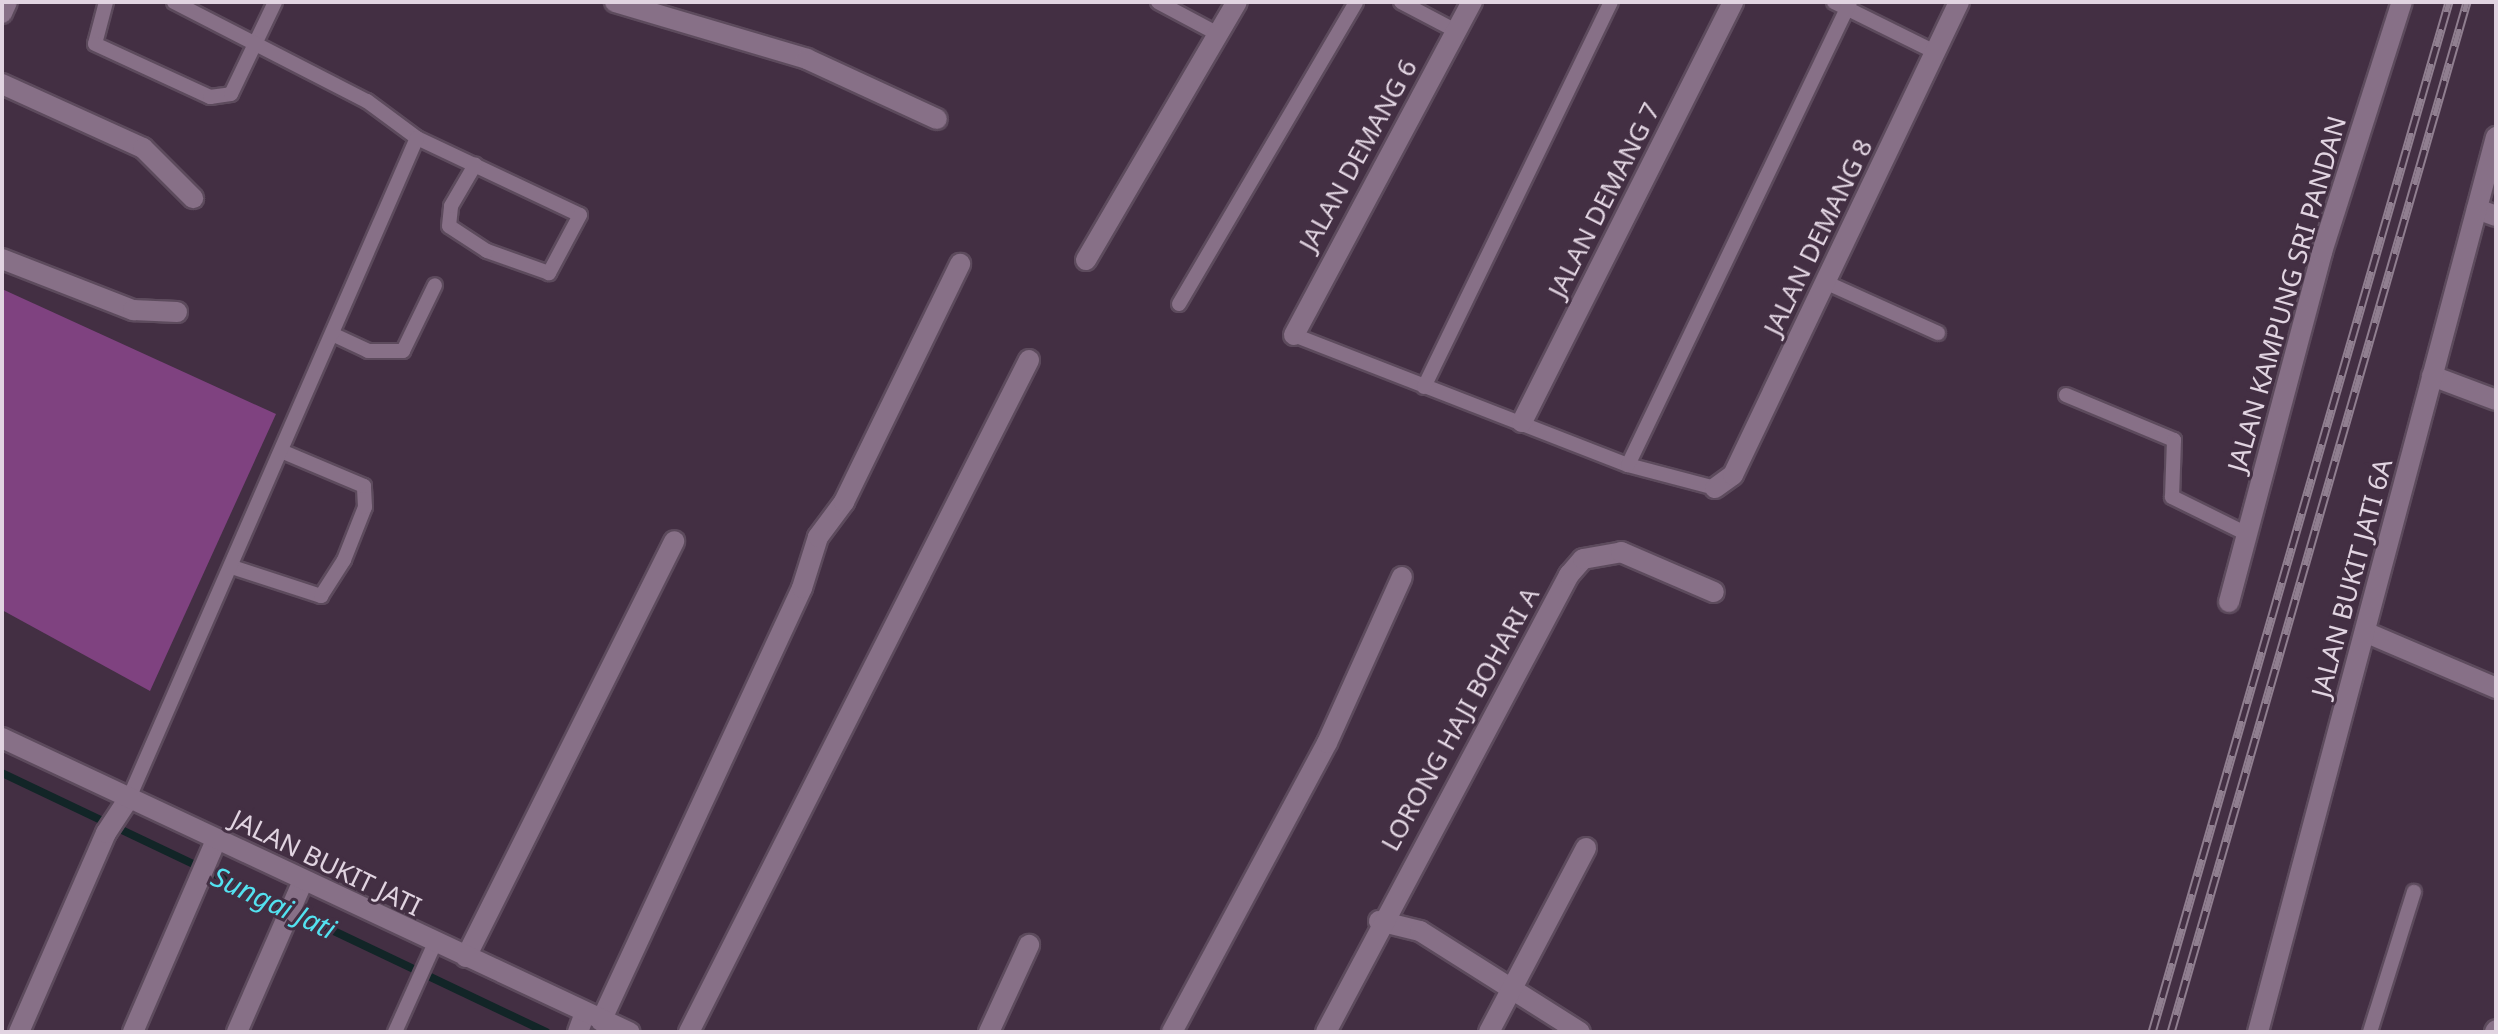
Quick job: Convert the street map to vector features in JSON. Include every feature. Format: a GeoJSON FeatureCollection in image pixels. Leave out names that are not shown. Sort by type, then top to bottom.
{"type":"FeatureCollection","features":[{"type":"Feature","properties":{"kind":"street"},"geometry":{"type":"LineString","coordinates":[[2,13],[7,2]]}},
{"type":"Feature","properties":{"kind":"street"},"geometry":{"type":"LineString","coordinates":[[615,2],[807,59],[937,119]]}},
{"type":"Feature","properties":{"kind":"street"},"geometry":{"type":"LineString","coordinates":[[1086,260],[1237,2]]}},
{"type":"Feature","properties":{"kind":"street","name":"JALAN DEMANG 6"},"geometry":{"type":"LineString","coordinates":[[1294,335],[1472,2]]}},
{"type":"Feature","properties":{"kind":"street","name":"JALAN DEMANG 7"},"geometry":{"type":"LineString","coordinates":[[1522,422],[1733,2]]}},
{"type":"Feature","properties":{"kind":"street","name":"JALAN DEMANG 8"},"geometry":{"type":"LineString","coordinates":[[1715,488],[1733,475],[1959,2]]}},
{"type":"Feature","properties":{"kind":"street","name":"JALAN KAMPUNG SRI PANDAN"},"geometry":{"type":"LineString","coordinates":[[2229,602],[2322,252],[2402,2]]}},
{"type":"Feature","properties":{"kind":"street"},"geometry":{"type":"LineString","coordinates":[[2,84],[143,148],[193,198]]}},
{"type":"Feature","properties":{"kind":"street","name":"JALAN BUKIT JATI 6A"},"geometry":{"type":"LineString","coordinates":[[2258,1032],[2432,376],[2486,212],[2496,137]]}},
{"type":"Feature","properties":{"kind":"street"},"geometry":{"type":"LineString","coordinates":[[2,259],[133,310],[177,312]]}},
{"type":"Feature","properties":{"kind":"street"},"geometry":{"type":"LineString","coordinates":[[588,1022],[802,588],[818,537],[844,502],[960,264]]}},
{"type":"Feature","properties":{"kind":"street"},"geometry":{"type":"LineString","coordinates":[[689,1032],[1029,360]]}},
{"type":"Feature","properties":{"kind":"street"},"geometry":{"type":"LineString","coordinates":[[2432,376],[2496,400]]}},
{"type":"Feature","properties":{"kind":"street"},"geometry":{"type":"LineString","coordinates":[[466,957],[674,541]]}},
{"type":"Feature","properties":{"kind":"street","name":"LORONG HAJI BOHARI A"},"geometry":{"type":"LineString","coordinates":[[1326,1032],[1379,921],[1583,559],[1621,552],[1714,592]]}},
{"type":"Feature","properties":{"kind":"street"},"geometry":{"type":"LineString","coordinates":[[1172,1032],[1327,743],[1402,577]]}},
{"type":"Feature","properties":{"kind":"street"},"geometry":{"type":"LineString","coordinates":[[2365,632],[2496,688]]}},
{"type":"Feature","properties":{"kind":"street","name":"JALAN BUKIT JATI"},"geometry":{"type":"LineString","coordinates":[[2,738],[124,805],[208,858],[294,898],[435,943],[588,1022],[629,1032]]}},
{"type":"Feature","properties":{"kind":"street"},"geometry":{"type":"LineString","coordinates":[[19,1032],[106,833],[124,805]]}},
{"type":"Feature","properties":{"kind":"street"},"geometry":{"type":"LineString","coordinates":[[1489,1032],[1506,991],[1586,848]]}},
{"type":"Feature","properties":{"kind":"street"},"geometry":{"type":"LineString","coordinates":[[133,1032],[208,858]]}},
{"type":"Feature","properties":{"kind":"street"},"geometry":{"type":"LineString","coordinates":[[237,1032],[294,898]]}},
{"type":"Feature","properties":{"kind":"street"},"geometry":{"type":"LineString","coordinates":[[1379,921],[1420,931],[1506,991],[1580,1032]]}},
{"type":"Feature","properties":{"kind":"street"},"geometry":{"type":"LineString","coordinates":[[989,1032],[1029,945]]}},
{"type":"Feature","properties":{"kind":"lane"},"geometry":{"type":"LineString","coordinates":[[106,2],[95,44],[210,97],[231,94],[275,2]]}},
{"type":"Feature","properties":{"kind":"lane"},"geometry":{"type":"LineString","coordinates":[[174,2],[367,101],[417,138],[475,165],[580,215],[549,273],[487,251],[449,226],[451,206],[475,165]]}},
{"type":"Feature","properties":{"kind":"lane"},"geometry":{"type":"LineString","coordinates":[[1158,2],[1218,34]]}},
{"type":"Feature","properties":{"kind":"lane"},"geometry":{"type":"LineString","coordinates":[[1179,304],[1356,2]]}},
{"type":"Feature","properties":{"kind":"lane"},"geometry":{"type":"LineString","coordinates":[[1401,2],[1456,31]]}},
{"type":"Feature","properties":{"kind":"lane"},"geometry":{"type":"LineString","coordinates":[[1424,387],[1611,2]]}},
{"type":"Feature","properties":{"kind":"lane"},"geometry":{"type":"LineString","coordinates":[[1628,465],[1844,4],[1935,52]]}},
{"type":"Feature","properties":{"kind":"lane"},"geometry":{"type":"LineString","coordinates":[[124,805],[232,567],[417,138]]}},
{"type":"Feature","properties":{"kind":"lane"},"geometry":{"type":"LineString","coordinates":[[1825,282],[1938,333]]}},
{"type":"Feature","properties":{"kind":"lane"},"geometry":{"type":"LineString","coordinates":[[332,334],[368,351],[403,351],[435,285]]}},
{"type":"Feature","properties":{"kind":"lane"},"geometry":{"type":"LineString","coordinates":[[1294,335],[1628,465],[1715,488]]}},
{"type":"Feature","properties":{"kind":"lane"},"geometry":{"type":"LineString","coordinates":[[2066,395],[2174,440],[2172,497],[2247,534]]}},
{"type":"Feature","properties":{"kind":"lane"},"geometry":{"type":"LineString","coordinates":[[232,567],[321,596],[344,560],[365,507],[364,486],[281,451]]}},
{"type":"Feature","properties":{"kind":"lane"},"geometry":{"type":"LineString","coordinates":[[2370,1032],[2414,892]]}},
{"type":"Feature","properties":{"kind":"lane"},"geometry":{"type":"LineString","coordinates":[[395,1032],[416,979],[435,943]]}},
{"type":"Feature","properties":{"kind":"shaded area"},"geometry":{"type":"Polygon","coordinates":[[[2,289],[276,414],[150,691],[2,610],[2,289]]]}},
{"type":"Feature","properties":{"kind":"waterway","name":"Sungai Jati"},"geometry":{"type":"LineString","coordinates":[[2,773],[546,1032]]}},
{"type":"Feature","properties":{"kind":"railway"},"geometry":{"type":"LineString","coordinates":[[2152,1032],[2449,2]]}},
{"type":"Feature","properties":{"kind":"railway"},"geometry":{"type":"LineString","coordinates":[[2171,1032],[2467,2]]}}]}
